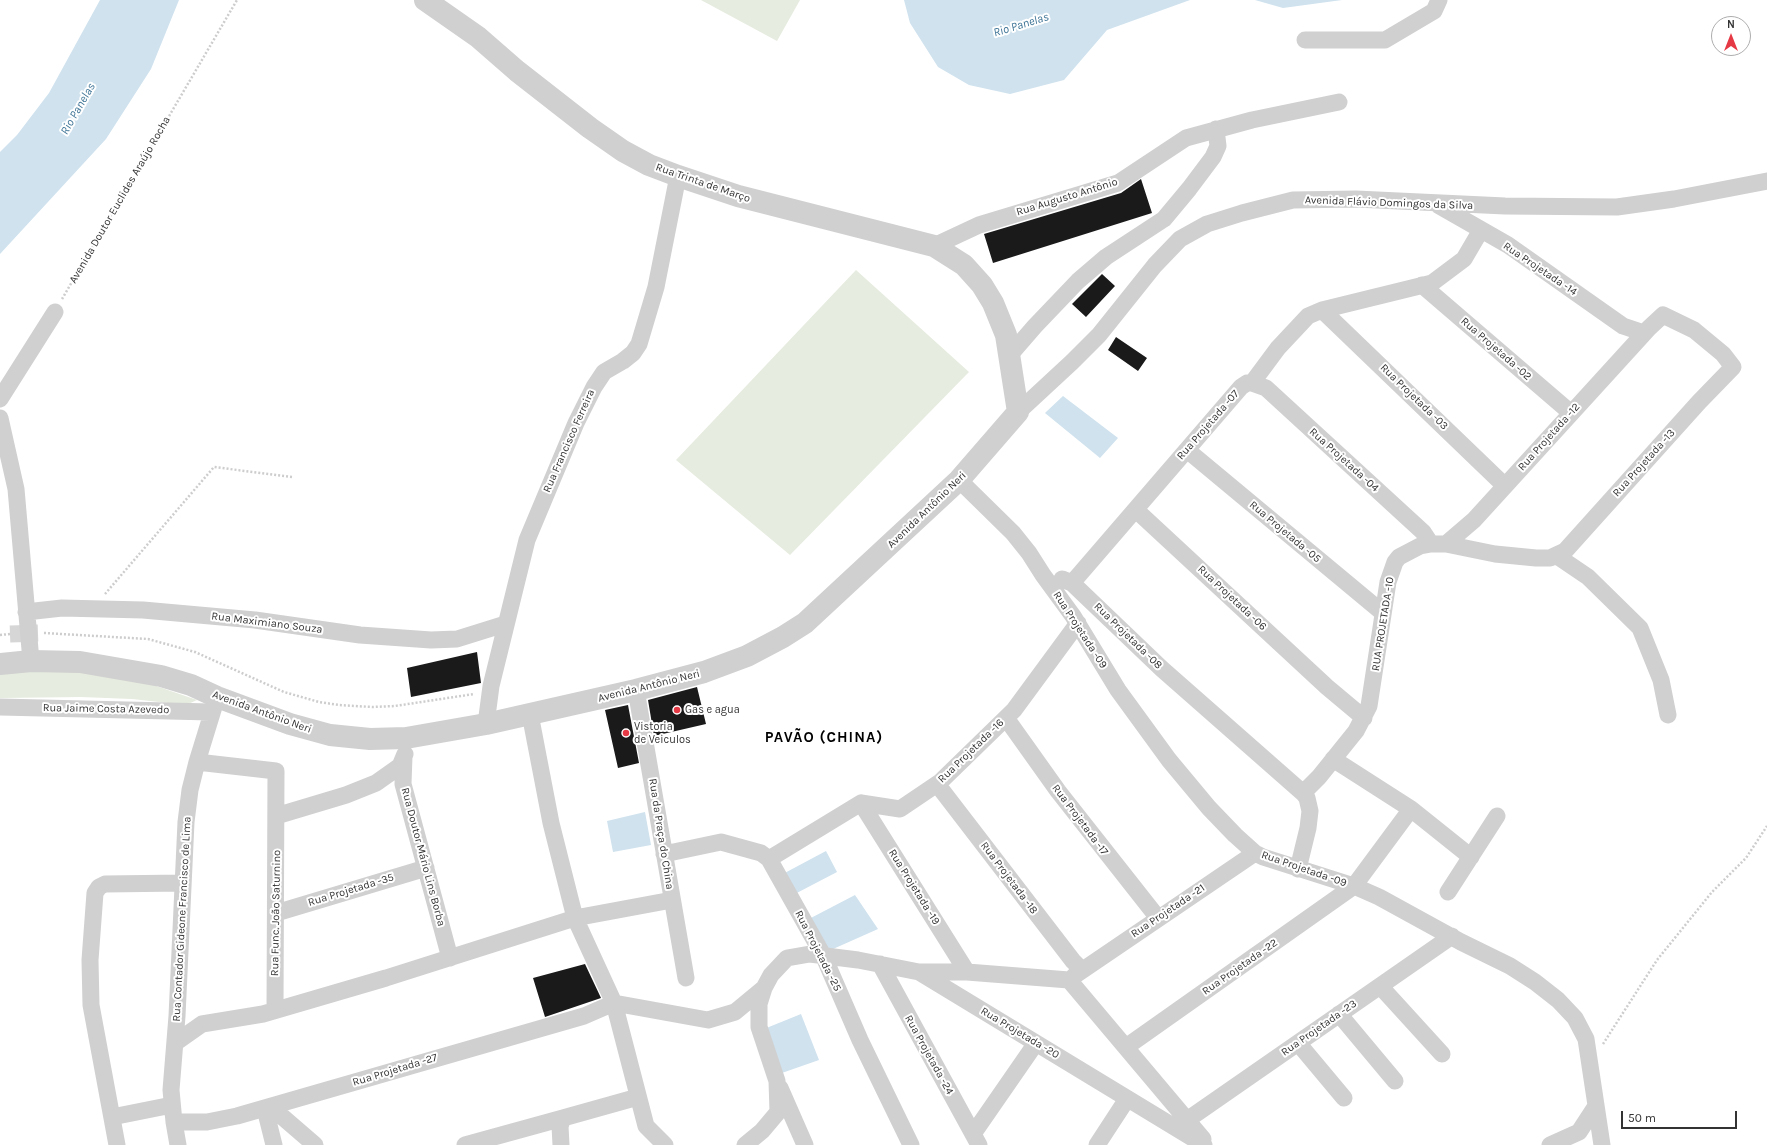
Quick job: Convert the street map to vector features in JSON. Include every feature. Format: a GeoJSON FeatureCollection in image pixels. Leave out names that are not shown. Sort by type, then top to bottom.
{"type":"FeatureCollection","features":[{"type":"Feature","properties":{"kind":"street","name":"Rua Trinta de Março"},"geometry":{"type":"LineString","coordinates":[[425,0],[478,37],[518,72],[623,151],[678,176],[738,196],[934,246]]}},
{"type":"Feature","properties":{"kind":"street"},"geometry":{"type":"LineString","coordinates":[[1306,40],[1385,40],[1434,11],[1439,0]]}},
{"type":"Feature","properties":{"kind":"street","name":"Rua Augusto Antônio"},"geometry":{"type":"LineString","coordinates":[[934,246],[980,225],[1118,183],[1186,138],[1216,129],[1339,102]]}},
{"type":"Feature","properties":{"kind":"street"},"geometry":{"type":"LineString","coordinates":[[1009,356],[1034,326],[1078,281],[1106,257],[1164,219],[1190,189],[1213,157],[1218,146],[1216,129]]}},
{"type":"Feature","properties":{"kind":"street","name":"Rua Francisco Ferreira"},"geometry":{"type":"LineString","coordinates":[[486,724],[491,691],[505,624],[527,540],[576,422],[594,387],[604,372],[628,357],[639,344],[656,287],[678,176]]}},
{"type":"Feature","properties":{"kind":"street","name":"Avenida Flávio Domingos da Silva"},"geometry":{"type":"LineString","coordinates":[[1018,412],[1072,362],[1098,335],[1155,265],[1180,239],[1207,224],[1242,212],[1293,200],[1356,199],[1437,204],[1617,207],[1674,199],[1767,181]]}},
{"type":"Feature","properties":{"kind":"street","name":"Rua Projetada -14"},"geometry":{"type":"LineString","coordinates":[[1437,204],[1508,245],[1623,326],[1646,330]]}},
{"type":"Feature","properties":{"kind":"street","name":"Rua Projetada -07"},"geometry":{"type":"LineString","coordinates":[[1072,583],[1241,386],[1252,383],[1278,348],[1308,316],[1322,310],[1432,283],[1464,259],[1481,230]]}},
{"type":"Feature","properties":{"kind":"street"},"geometry":{"type":"LineString","coordinates":[[934,246],[964,265],[982,285],[992,303],[1006,335],[1018,412]]}},
{"type":"Feature","properties":{"kind":"street","name":"Rua Projetada -02"},"geometry":{"type":"LineString","coordinates":[[1422,285],[1571,413]]}},
{"type":"Feature","properties":{"kind":"street","name":"Rua Projetada -03"},"geometry":{"type":"LineString","coordinates":[[1322,310],[1506,486]]}},
{"type":"Feature","properties":{"kind":"street"},"geometry":{"type":"LineString","coordinates":[[0,399],[55,312]]}},
{"type":"Feature","properties":{"kind":"street","name":"Rua Projetada -13"},"geometry":{"type":"LineString","coordinates":[[1561,554],[1724,375],[1733,368],[1723,354],[1694,330],[1663,316],[1646,330]]}},
{"type":"Feature","properties":{"kind":"street","name":"Rua Projetada -12"},"geometry":{"type":"LineString","coordinates":[[1438,544],[1474,520],[1646,330]]}},
{"type":"Feature","properties":{"kind":"street","name":"Rua Projetada -04"},"geometry":{"type":"LineString","coordinates":[[1252,383],[1266,388],[1438,544]]}},
{"type":"Feature","properties":{"kind":"street","name":"Avenida Antônio Neri"},"geometry":{"type":"LineString","coordinates":[[0,664],[31,661],[80,662],[161,676],[191,685],[214,704],[330,735],[378,739],[405,747],[486,724],[636,690],[704,672],[747,656],[783,637],[805,622],[959,480],[1018,412]]}},
{"type":"Feature","properties":{"kind":"street"},"geometry":{"type":"LineString","coordinates":[[0,418],[16,489],[31,661]]}},
{"type":"Feature","properties":{"kind":"street","name":"Rua Projetada -05"},"geometry":{"type":"LineString","coordinates":[[1187,450],[1383,613]]}},
{"type":"Feature","properties":{"kind":"street"},"geometry":{"type":"LineString","coordinates":[[959,480],[1013,533],[1029,553],[1043,575]]}},
{"type":"Feature","properties":{"kind":"street","name":"Rua Projetada -06"},"geometry":{"type":"LineString","coordinates":[[1136,510],[1328,687],[1364,718]]}},
{"type":"Feature","properties":{"kind":"street"},"geometry":{"type":"LineString","coordinates":[[1438,544],[1516,557],[1536,558],[1561,554],[1640,628],[1661,680],[1668,715]]}},
{"type":"Feature","properties":{"kind":"street","name":"RUA PROJETADA -10"},"geometry":{"type":"LineString","coordinates":[[1364,718],[1372,694],[1388,582],[1395,562],[1408,551],[1420,546],[1438,544]]}},
{"type":"Feature","properties":{"kind":"street","name":"Rua Projetada -08"},"geometry":{"type":"LineString","coordinates":[[1043,575],[1055,576],[1072,583],[1162,669],[1303,793]]}},
{"type":"Feature","properties":{"kind":"street","name":"Rua Projetada -09"},"geometry":{"type":"LineString","coordinates":[[1043,575],[1055,589],[1078,623],[1118,690],[1170,760],[1209,808],[1234,835],[1255,853],[1298,869],[1354,886],[1379,897],[1510,966],[1535,982],[1558,1000],[1575,1018],[1584,1034],[1591,1063]]}},
{"type":"Feature","properties":{"kind":"street","name":"Rua Maximiano Souza"},"geometry":{"type":"LineString","coordinates":[[26,612],[62,608],[93,608],[255,620],[360,635],[431,640],[457,639],[505,624]]}},
{"type":"Feature","properties":{"kind":"street","name":"Rua Projetada -16"},"geometry":{"type":"LineString","coordinates":[[861,803],[900,809],[938,784],[1006,718],[1078,623]]}},
{"type":"Feature","properties":{"kind":"street","name":"Rua da Praça do China"},"geometry":{"type":"LineString","coordinates":[[636,690],[651,769],[664,854],[686,978]]}},
{"type":"Feature","properties":{"kind":"street","name":"Rua Jaime Costa Azevedo"},"geometry":{"type":"LineString","coordinates":[[0,707],[214,704]]}},
{"type":"Feature","properties":{"kind":"street","name":"Rua Contador Gideone Francisco de Lima"},"geometry":{"type":"LineString","coordinates":[[178,1145],[171,1090],[177,1016],[186,822],[190,790],[214,704]]}},
{"type":"Feature","properties":{"kind":"street"},"geometry":{"type":"LineString","coordinates":[[530,714],[551,823],[575,918],[614,1003],[646,1126],[665,1145]]}},
{"type":"Feature","properties":{"kind":"street","name":"Rua Projetada -17"},"geometry":{"type":"LineString","coordinates":[[1006,718],[1058,791],[1158,918]]}},
{"type":"Feature","properties":{"kind":"street"},"geometry":{"type":"LineString","coordinates":[[1298,869],[1308,828],[1310,811],[1307,798],[1303,793],[1356,731],[1364,718]]}},
{"type":"Feature","properties":{"kind":"street"},"geometry":{"type":"LineString","coordinates":[[276,816],[346,795],[376,783],[400,766],[405,747]]}},
{"type":"Feature","properties":{"kind":"street","name":"Rua Doutor Mário Lins Borba"},"geometry":{"type":"LineString","coordinates":[[405,747],[403,784],[450,958]]}},
{"type":"Feature","properties":{"kind":"street"},"geometry":{"type":"LineString","coordinates":[[1333,759],[1412,809],[1471,857]]}},
{"type":"Feature","properties":{"kind":"street","name":"Rua Func. João Saturnino"},"geometry":{"type":"LineString","coordinates":[[197,762],[276,771],[275,1009]]}},
{"type":"Feature","properties":{"kind":"street","name":"Rua Projetada -18"},"geometry":{"type":"LineString","coordinates":[[938,784],[1068,956],[1076,975]]}},
{"type":"Feature","properties":{"kind":"street"},"geometry":{"type":"LineString","coordinates":[[664,854],[721,842],[761,853],[770,859],[861,803]]}},
{"type":"Feature","properties":{"kind":"street","name":"Rua Projetada -19"},"geometry":{"type":"LineString","coordinates":[[861,803],[967,972]]}},
{"type":"Feature","properties":{"kind":"street","name":"Rua Projetada -22"},"geometry":{"type":"LineString","coordinates":[[1126,1047],[1354,886],[1412,809]]}},
{"type":"Feature","properties":{"kind":"street"},"geometry":{"type":"LineString","coordinates":[[1448,892],[1497,816]]}},
{"type":"Feature","properties":{"kind":"street","name":"Rua Projetada -21"},"geometry":{"type":"LineString","coordinates":[[1076,975],[1255,853]]}},
{"type":"Feature","properties":{"kind":"street","name":"Rua Projetada -25"},"geometry":{"type":"LineString","coordinates":[[770,859],[824,957],[860,1040],[911,1145]]}},
{"type":"Feature","properties":{"kind":"street","name":"Rua Projetada -35"},"geometry":{"type":"LineString","coordinates":[[276,913],[426,868]]}},
{"type":"Feature","properties":{"kind":"street"},"geometry":{"type":"LineString","coordinates":[[117,1145],[91,1005],[90,960],[94,898],[96,890],[105,884],[183,883]]}},
{"type":"Feature","properties":{"kind":"street"},"geometry":{"type":"LineString","coordinates":[[177,1016],[202,1024],[246,1018],[450,958],[575,918],[672,900]]}},
{"type":"Feature","properties":{"kind":"street","name":"Rua Projetada -23"},"geometry":{"type":"LineString","coordinates":[[1187,1120],[1452,936]]}},
{"type":"Feature","properties":{"kind":"street","name":"Rua Projetada -20"},"geometry":{"type":"LineString","coordinates":[[764,988],[771,975],[787,958],[810,954],[880,964],[919,972],[1204,1145]]}},
{"type":"Feature","properties":{"kind":"street","name":"Rua Projetada -24"},"geometry":{"type":"LineString","coordinates":[[880,964],[976,1139]]}},
{"type":"Feature","properties":{"kind":"street"},"geometry":{"type":"LineString","coordinates":[[919,972],[1076,975],[1126,1047],[1208,1145]]}},
{"type":"Feature","properties":{"kind":"street"},"geometry":{"type":"LineString","coordinates":[[1380,986],[1442,1054]]}},
{"type":"Feature","properties":{"kind":"street"},"geometry":{"type":"LineString","coordinates":[[614,1003],[708,1020],[735,1012],[764,988]]}},
{"type":"Feature","properties":{"kind":"street"},"geometry":{"type":"LineString","coordinates":[[764,988],[759,1004],[759,1027],[777,1081],[805,1145]]}},
{"type":"Feature","properties":{"kind":"street","name":"Rua Projetada -27"},"geometry":{"type":"LineString","coordinates":[[174,1122],[207,1122],[222,1120],[268,1108],[584,1016],[614,1003]]}},
{"type":"Feature","properties":{"kind":"street"},"geometry":{"type":"LineString","coordinates":[[1339,1014],[1395,1081]]}},
{"type":"Feature","properties":{"kind":"street"},"geometry":{"type":"LineString","coordinates":[[175,1043],[202,1024]]}},
{"type":"Feature","properties":{"kind":"street"},"geometry":{"type":"LineString","coordinates":[[976,1139],[1036,1043]]}},
{"type":"Feature","properties":{"kind":"street"},"geometry":{"type":"LineString","coordinates":[[1298,1043],[1344,1098]]}},
{"type":"Feature","properties":{"kind":"street"},"geometry":{"type":"LineString","coordinates":[[1591,1063],[1602,1145]]}},
{"type":"Feature","properties":{"kind":"street"},"geometry":{"type":"LineString","coordinates":[[745,1145],[760,1138],[778,1112],[777,1081]]}},
{"type":"Feature","properties":{"kind":"street"},"geometry":{"type":"LineString","coordinates":[[465,1145],[638,1097]]}},
{"type":"Feature","properties":{"kind":"street"},"geometry":{"type":"LineString","coordinates":[[1096,1145],[1127,1099]]}},
{"type":"Feature","properties":{"kind":"street"},"geometry":{"type":"LineString","coordinates":[[112,1117],[172,1104]]}},
{"type":"Feature","properties":{"kind":"street"},"geometry":{"type":"LineString","coordinates":[[1550,1145],[1579,1132],[1596,1106]]}},
{"type":"Feature","properties":{"kind":"street"},"geometry":{"type":"LineString","coordinates":[[268,1108],[274,1145]]}},
{"type":"Feature","properties":{"kind":"street"},"geometry":{"type":"LineString","coordinates":[[268,1108],[315,1145]]}},
{"type":"Feature","properties":{"kind":"street"},"geometry":{"type":"LineString","coordinates":[[561,1145],[562,1119]]}},
{"type":"Feature","properties":{"kind":"path","name":"Avenida Doutor Euclides Araújo Rocha"},"geometry":{"type":"LineString","coordinates":[[55,312],[237,0]]}},
{"type":"Feature","properties":{"kind":"path"},"geometry":{"type":"LineString","coordinates":[[93,608],[214,467],[292,477]]}},
{"type":"Feature","properties":{"kind":"path"},"geometry":{"type":"LineString","coordinates":[[38,632],[148,639],[195,652],[284,692],[313,701],[339,705],[372,707],[395,706],[491,691]]}},
{"type":"Feature","properties":{"kind":"path"},"geometry":{"type":"LineString","coordinates":[[0,634],[10,634]]}},
{"type":"Feature","properties":{"kind":"path"},"geometry":{"type":"LineString","coordinates":[[1591,1063],[1657,960],[1712,892],[1746,858],[1767,826]]}},
{"type":"Feature","properties":{"kind":"shaded area"},"geometry":{"type":"Polygon","coordinates":[[[701,0],[800,0],[777,41],[701,0]]]}},
{"type":"Feature","properties":{"kind":"shaded area"},"geometry":{"type":"Polygon","coordinates":[[[856,270],[969,372],[790,555],[676,460],[856,270]]]}},
{"type":"Feature","properties":{"kind":"shaded area"},"geometry":{"type":"Polygon","coordinates":[[[21,671],[74,671],[133,678],[197,700],[186,705],[132,699],[81,697],[0,698],[0,673],[21,671]]]}},
{"type":"Feature","properties":{"kind":"water","name":"Rio Panelas"},"geometry":{"type":"Polygon","coordinates":[[[100,0],[179,0],[151,69],[106,139],[0,254],[0,152],[17,135],[49,93],[100,0]]]}},
{"type":"Feature","properties":{"kind":"water","name":"Rio Panelas"},"geometry":{"type":"Polygon","coordinates":[[[904,0],[1190,0],[1107,30],[1064,80],[1010,94],[969,85],[938,67],[910,23],[904,0]]]}},
{"type":"Feature","properties":{"kind":"water"},"geometry":{"type":"Polygon","coordinates":[[[1255,0],[1342,0],[1283,8],[1255,0]]]}},
{"type":"Feature","properties":{"kind":"water"},"geometry":{"type":"Polygon","coordinates":[[[1063,396],[1118,438],[1100,458],[1045,413],[1063,396]]]}},
{"type":"Feature","properties":{"kind":"water"},"geometry":{"type":"Polygon","coordinates":[[[645,812],[651,845],[613,852],[607,821],[645,812]]]}},
{"type":"Feature","properties":{"kind":"water"},"geometry":{"type":"Polygon","coordinates":[[[826,851],[837,872],[791,896],[779,876],[826,851]]]}},
{"type":"Feature","properties":{"kind":"water"},"geometry":{"type":"Polygon","coordinates":[[[855,895],[878,929],[824,953],[807,920],[855,895]]]}},
{"type":"Feature","properties":{"kind":"water"},"geometry":{"type":"Polygon","coordinates":[[[801,1014],[819,1060],[779,1074],[764,1029],[801,1014]]]}},
{"type":"Feature","properties":{"kind":"building"},"geometry":{"type":"Polygon","coordinates":[[[1141,179],[1152,213],[993,263],[984,234],[1121,193],[1141,179]]]}},
{"type":"Feature","properties":{"kind":"building"},"geometry":{"type":"Polygon","coordinates":[[[1102,274],[1115,286],[1086,317],[1072,304],[1102,274]]]}},
{"type":"Feature","properties":{"kind":"building"},"geometry":{"type":"Polygon","coordinates":[[[1116,337],[1147,358],[1138,371],[1108,350],[1116,337]]]}},
{"type":"Feature","properties":{"kind":"building"},"geometry":{"type":"Polygon","coordinates":[[[477,652],[481,683],[411,697],[407,668],[477,652]]]}},
{"type":"Feature","properties":{"kind":"building","name":"Gas e agua"},"geometry":{"type":"Polygon","coordinates":[[[697,687],[706,724],[654,736],[648,700],[697,687]]]}},
{"type":"Feature","properties":{"kind":"building","name":"Vistoria de Veiculos"},"geometry":{"type":"Polygon","coordinates":[[[628,705],[639,763],[618,768],[605,710],[628,705]]]}},
{"type":"Feature","properties":{"kind":"building"},"geometry":{"type":"Polygon","coordinates":[[[585,964],[601,998],[545,1017],[533,978],[585,964]]]}},
{"type":"Feature","properties":{"kind":"tunnel"},"geometry":{"type":"LineString","coordinates":[[10,634],[38,633]]}},
{"type":"Feature","properties":{"kind":"place","name":"Gas e agua"},"geometry":{"type":"Point","coordinates":[677,710]}},
{"type":"Feature","properties":{"kind":"place","name":"Vistoria de Veiculos"},"geometry":{"type":"Point","coordinates":[626,733]}},
{"type":"Feature","properties":{"kind":"district","name":"PAVÃO (CHINA)"},"geometry":{"type":"Point","coordinates":[824,738]}}]}
